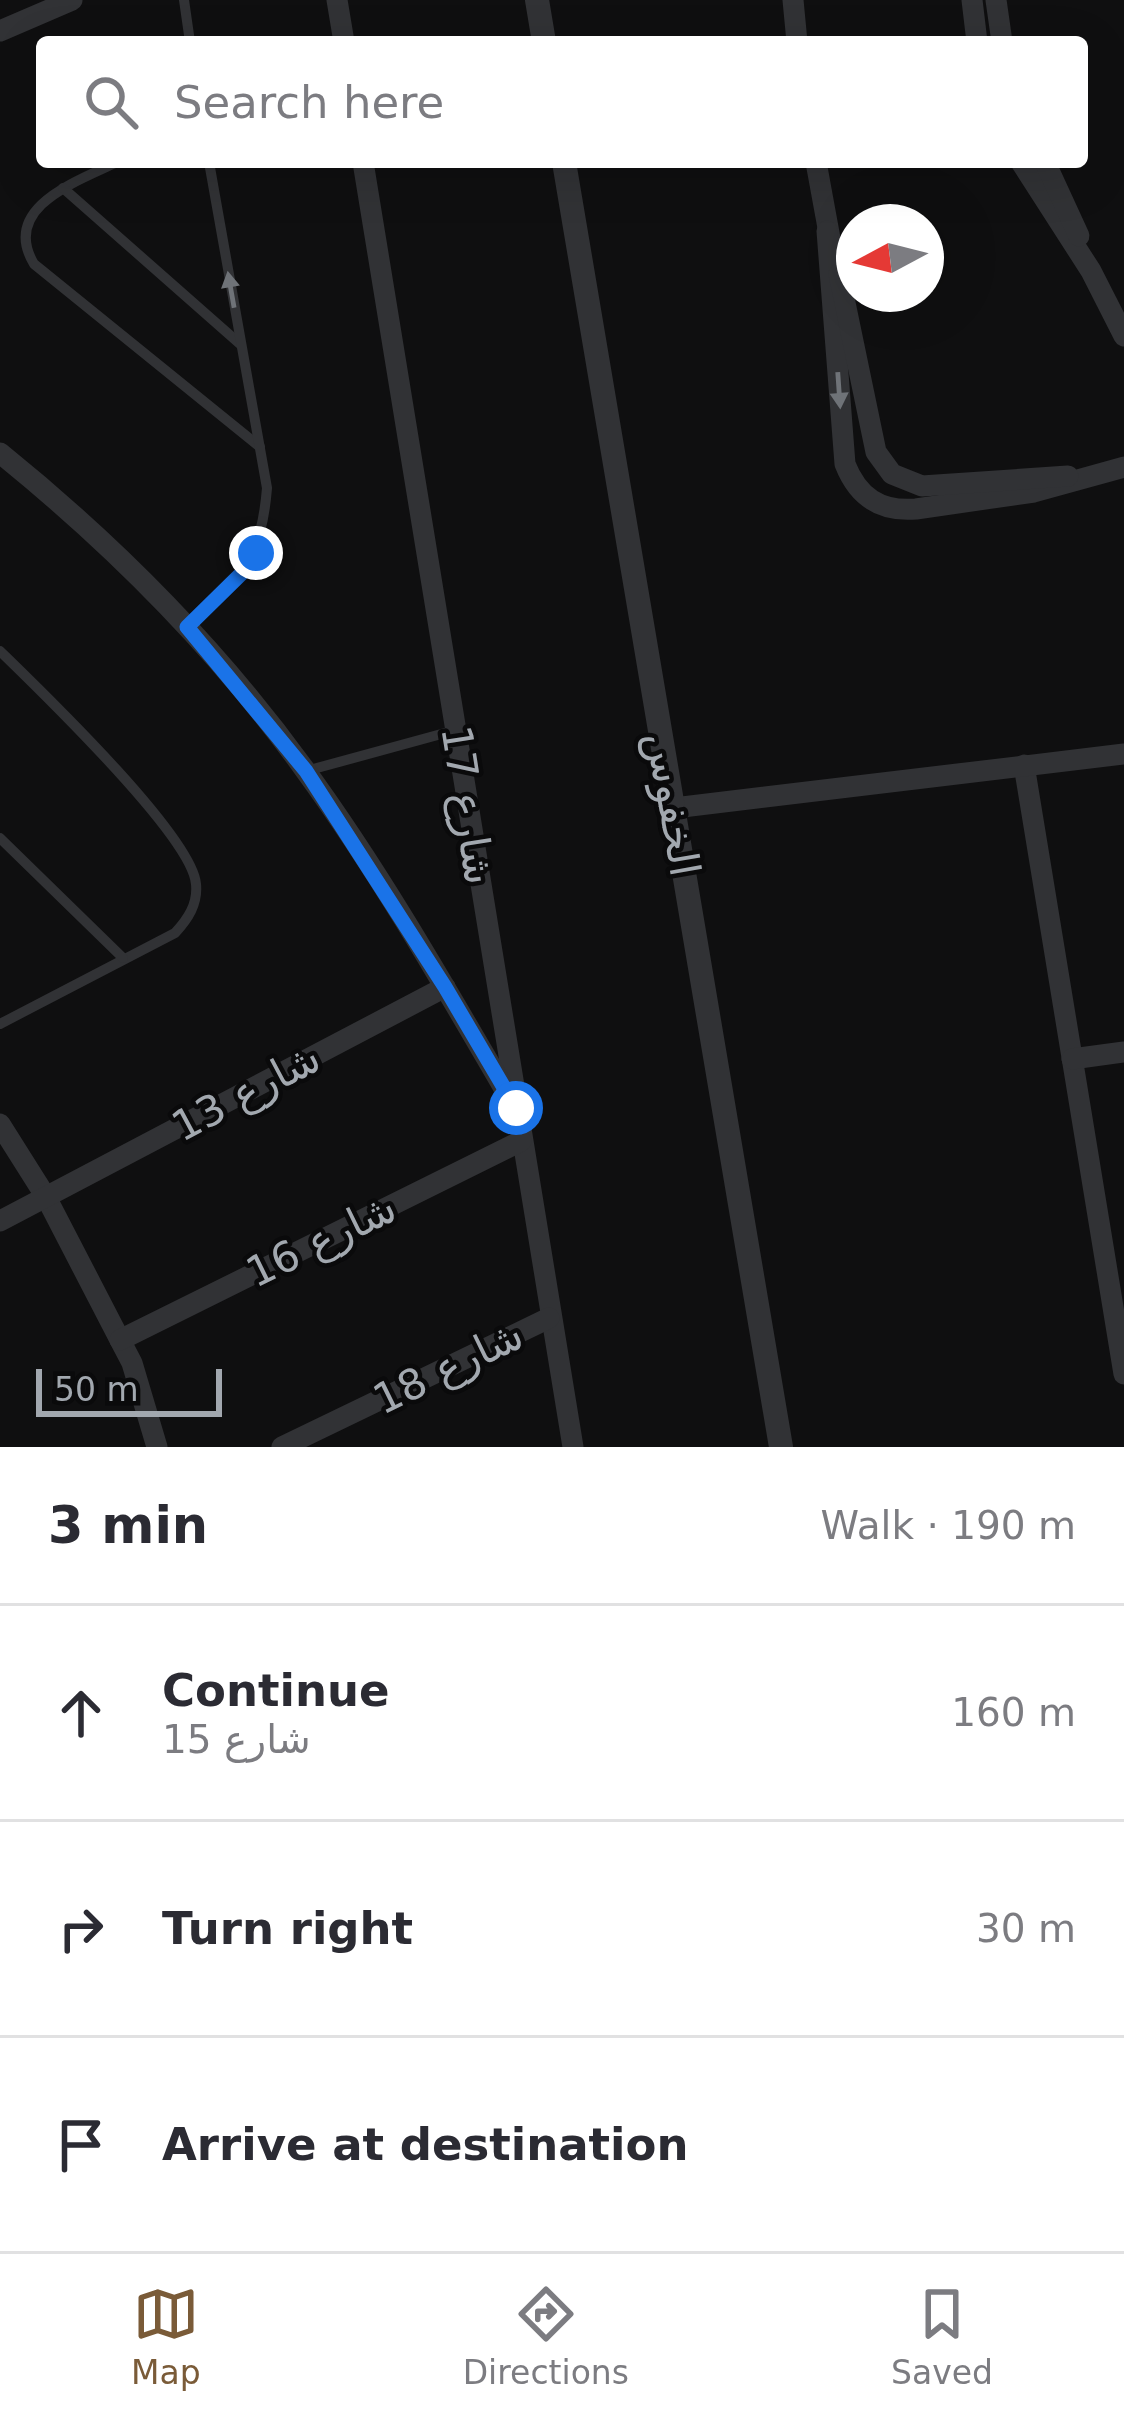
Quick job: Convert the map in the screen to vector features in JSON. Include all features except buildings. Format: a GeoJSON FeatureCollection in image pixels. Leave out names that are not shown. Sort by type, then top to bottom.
{"type":"FeatureCollection","features":[{"type":"Feature","properties":{"kind":"street"},"geometry":{"type":"LineString","coordinates":[[0,32],[72,0]]}},
{"type":"Feature","properties":{"kind":"street"},"geometry":{"type":"LineString","coordinates":[[337,0],[343,36]]}},
{"type":"Feature","properties":{"kind":"street"},"geometry":{"type":"LineString","coordinates":[[537,0],[543,36]]}},
{"type":"Feature","properties":{"kind":"street"},"geometry":{"type":"LineString","coordinates":[[793,0],[796,36]]}},
{"type":"Feature","properties":{"kind":"street"},"geometry":{"type":"LineString","coordinates":[[972,0],[976,36]]}},
{"type":"Feature","properties":{"kind":"street"},"geometry":{"type":"LineString","coordinates":[[996,0],[1001,36]]}},
{"type":"Feature","properties":{"kind":"street","name":"شارع 17"},"geometry":{"type":"LineString","coordinates":[[364,168],[573,1447]]}},
{"type":"Feature","properties":{"kind":"street","name":"الخفوس"},"geometry":{"type":"LineString","coordinates":[[565,168],[781,1447]]}},
{"type":"Feature","properties":{"kind":"street"},"geometry":{"type":"LineString","coordinates":[[817,168],[827,231],[845,464],[864,496],[897,510],[916,509],[1018,495],[1124,467]]}},
{"type":"Feature","properties":{"kind":"street"},"geometry":{"type":"LineString","coordinates":[[1025,168],[1091,271]]}},
{"type":"Feature","properties":{"kind":"street"},"geometry":{"type":"LineString","coordinates":[[1048,168],[1124,337]]}},
{"type":"Feature","properties":{"kind":"street"},"geometry":{"type":"LineString","coordinates":[[827,231],[855,338],[876,452],[892,474],[922,486],[1019,476],[1081,477]]}},
{"type":"Feature","properties":{"kind":"street"},"geometry":{"type":"LineString","coordinates":[[0,453],[124,562],[187,627],[306,771],[445,987],[516,1108]]}},
{"type":"Feature","properties":{"kind":"street"},"geometry":{"type":"LineString","coordinates":[[674,808],[1124,754]]}},
{"type":"Feature","properties":{"kind":"street"},"geometry":{"type":"LineString","coordinates":[[1024,766],[1124,1374]]}},
{"type":"Feature","properties":{"kind":"street","name":"شارع 13"},"geometry":{"type":"LineString","coordinates":[[0,1221],[445,987]]}},
{"type":"Feature","properties":{"kind":"street"},"geometry":{"type":"LineString","coordinates":[[1072,1059],[1124,1052]]}},
{"type":"Feature","properties":{"kind":"street"},"geometry":{"type":"LineString","coordinates":[[0,1124],[46,1197],[121,1340],[158,1447]]}},
{"type":"Feature","properties":{"kind":"street","name":"شارع 16"},"geometry":{"type":"LineString","coordinates":[[121,1340],[521,1141]]}},
{"type":"Feature","properties":{"kind":"street","name":"شارع 18"},"geometry":{"type":"LineString","coordinates":[[282,1447],[549,1318]]}},
{"type":"Feature","properties":{"kind":"lane"},"geometry":{"type":"LineString","coordinates":[[184,0],[189,36]]}},
{"type":"Feature","properties":{"kind":"lane"},"geometry":{"type":"LineString","coordinates":[[104,168],[34,207],[27,217],[23,242],[34,264],[260,447]]}},
{"type":"Feature","properties":{"kind":"lane"},"geometry":{"type":"LineString","coordinates":[[187,627],[256,553],[267,488],[210,168]]}},
{"type":"Feature","properties":{"kind":"lane"},"geometry":{"type":"LineString","coordinates":[[62,188],[240,344]]}},
{"type":"Feature","properties":{"kind":"lane"},"geometry":{"type":"LineString","coordinates":[[0,651],[99,752],[190,862],[196,881],[196,901],[175,934],[0,1024]]}},
{"type":"Feature","properties":{"kind":"lane"},"geometry":{"type":"LineString","coordinates":[[306,771],[456,730]]}},
{"type":"Feature","properties":{"kind":"lane"},"geometry":{"type":"LineString","coordinates":[[0,838],[123,958]]}},
{"type":"Feature","properties":{"kind":"route"},"geometry":{"type":"LineString","coordinates":[[256,553],[187,627],[306,771],[445,987],[516,1108]]}}]}
